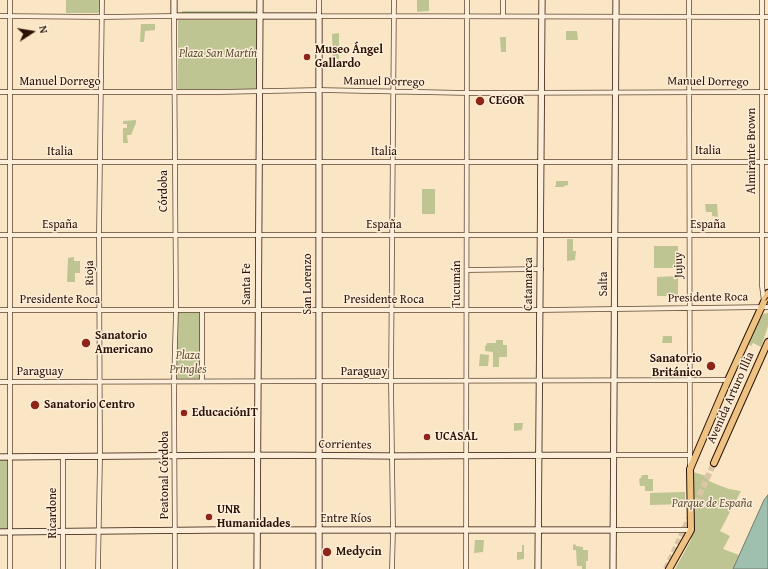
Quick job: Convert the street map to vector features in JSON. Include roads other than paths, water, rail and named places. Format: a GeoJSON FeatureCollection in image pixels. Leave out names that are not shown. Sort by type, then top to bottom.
{"type":"FeatureCollection","features":[{"type":"Feature","properties":{"kind":"main road","name":"Córdoba"},"geometry":{"type":"LineString","coordinates":[[174,0],[174,16]]}},
{"type":"Feature","properties":{"kind":"main road","name":"Santa Fe"},"geometry":{"type":"LineString","coordinates":[[257,569],[260,0]]}},
{"type":"Feature","properties":{"kind":"main road","name":"Catamarca"},"geometry":{"type":"LineString","coordinates":[[538,569],[540,456],[542,0]]}},
{"type":"Feature","properties":{"kind":"main road","name":"Salta"},"geometry":{"type":"LineString","coordinates":[[613,569],[616,0]]}},
{"type":"Feature","properties":{"kind":"main road"},"geometry":{"type":"LineString","coordinates":[[174,16],[319,16]]}},
{"type":"Feature","properties":{"kind":"main road","name":"San Lorenzo"},"geometry":{"type":"LineString","coordinates":[[319,16],[319,569]]}},
{"type":"Feature","properties":{"kind":"main road"},"geometry":{"type":"LineString","coordinates":[[690,470],[728,380],[764,305],[768,293]]}},
{"type":"Feature","properties":{"kind":"main road","name":"Avenida Arturo Illia"},"geometry":{"type":"LineString","coordinates":[[714,463],[768,342]]}},
{"type":"Feature","properties":{"kind":"main road","name":"Corrientes"},"geometry":{"type":"LineString","coordinates":[[0,457],[63,458],[258,455],[614,455]]}},
{"type":"Feature","properties":{"kind":"main road","name":"Jujuy"},"geometry":{"type":"LineString","coordinates":[[690,470],[691,530]]}},
{"type":"Feature","properties":{"kind":"main road","name":"Entre Ríos"},"geometry":{"type":"LineString","coordinates":[[0,532],[63,532],[99,530],[614,530]]}},
{"type":"Feature","properties":{"kind":"main road"},"geometry":{"type":"LineString","coordinates":[[670,569],[691,530]]}},
{"type":"Feature","properties":{"kind":"street"},"geometry":{"type":"LineString","coordinates":[[10,0],[10,569]]}},
{"type":"Feature","properties":{"kind":"street","name":"Rioja"},"geometry":{"type":"LineString","coordinates":[[98,569],[100,457],[99,235],[102,0]]}},
{"type":"Feature","properties":{"kind":"street","name":"San Lorenzo"},"geometry":{"type":"LineString","coordinates":[[319,0],[319,16]]}},
{"type":"Feature","properties":{"kind":"street"},"geometry":{"type":"LineString","coordinates":[[392,569],[393,530],[391,382],[394,0]]}},
{"type":"Feature","properties":{"kind":"street","name":"Tucumán"},"geometry":{"type":"LineString","coordinates":[[466,569],[467,0]]}},
{"type":"Feature","properties":{"kind":"street"},"geometry":{"type":"LineString","coordinates":[[503,0],[503,16]]}},
{"type":"Feature","properties":{"kind":"street","name":"Jujuy"},"geometry":{"type":"LineString","coordinates":[[689,0],[690,470]]}},
{"type":"Feature","properties":{"kind":"street","name":"Almirante Brown"},"geometry":{"type":"LineString","coordinates":[[762,0],[762,286],[764,305]]}},
{"type":"Feature","properties":{"kind":"street"},"geometry":{"type":"LineString","coordinates":[[0,16],[174,16]]}},
{"type":"Feature","properties":{"kind":"street","name":"Córdoba"},"geometry":{"type":"LineString","coordinates":[[174,16],[176,310],[174,381]]}},
{"type":"Feature","properties":{"kind":"street"},"geometry":{"type":"LineString","coordinates":[[319,16],[768,17]]}},
{"type":"Feature","properties":{"kind":"street","name":"Manuel Dorrego"},"geometry":{"type":"LineString","coordinates":[[0,92],[319,90],[468,93],[689,91],[768,92]]}},
{"type":"Feature","properties":{"kind":"street","name":"Italia"},"geometry":{"type":"LineString","coordinates":[[0,162],[768,162]]}},
{"type":"Feature","properties":{"kind":"street","name":"España"},"geometry":{"type":"LineString","coordinates":[[0,235],[768,235]]}},
{"type":"Feature","properties":{"kind":"street"},"geometry":{"type":"LineString","coordinates":[[467,270],[541,269]]}},
{"type":"Feature","properties":{"kind":"street","name":"Presidente Roca"},"geometry":{"type":"LineString","coordinates":[[0,310],[540,310],[764,305]]}},
{"type":"Feature","properties":{"kind":"street"},"geometry":{"type":"LineString","coordinates":[[202,310],[202,381]]}},
{"type":"Feature","properties":{"kind":"street","name":"Paraguay"},"geometry":{"type":"LineString","coordinates":[[0,382],[615,382],[728,380]]}},
{"type":"Feature","properties":{"kind":"street","name":"Peatonal Córdoba"},"geometry":{"type":"LineString","coordinates":[[174,381],[175,569]]}},
{"type":"Feature","properties":{"kind":"street","name":"Corrientes"},"geometry":{"type":"LineString","coordinates":[[614,455],[690,455]]}},
{"type":"Feature","properties":{"kind":"street","name":"Ricardone"},"geometry":{"type":"LineString","coordinates":[[63,458],[63,569]]}},
{"type":"Feature","properties":{"kind":"street","name":"Entre Ríos"},"geometry":{"type":"LineString","coordinates":[[614,530],[691,530]]}},
{"type":"Feature","properties":{"kind":"tunnel"},"geometry":{"type":"LineString","coordinates":[[666,569],[714,463]]}},
{"type":"Feature","properties":{"kind":"place","name":"Museo Ángel Gallardo"},"geometry":{"type":"Point","coordinates":[307,57]}},
{"type":"Feature","properties":{"kind":"place","name":"CEGOR"},"geometry":{"type":"Point","coordinates":[480,101]}},
{"type":"Feature","properties":{"kind":"place","name":"Sanatorio Americano"},"geometry":{"type":"Point","coordinates":[86,343]}},
{"type":"Feature","properties":{"kind":"place","name":"Sanatorio Británico"},"geometry":{"type":"Point","coordinates":[711,366]}},
{"type":"Feature","properties":{"kind":"place","name":"Sanatorio Centro"},"geometry":{"type":"Point","coordinates":[35,405]}},
{"type":"Feature","properties":{"kind":"place","name":"EducaciónIT"},"geometry":{"type":"Point","coordinates":[184,413]}},
{"type":"Feature","properties":{"kind":"place","name":"UCASAL"},"geometry":{"type":"Point","coordinates":[427,437]}},
{"type":"Feature","properties":{"kind":"place","name":"UNR Humanidades"},"geometry":{"type":"Point","coordinates":[209,517]}},
{"type":"Feature","properties":{"kind":"place","name":"Medycin"},"geometry":{"type":"Point","coordinates":[327,552]}},
{"type":"Feature","properties":{"kind":"park label","name":"Plaza San Martín"},"geometry":{"type":"Point","coordinates":[218,54]}},
{"type":"Feature","properties":{"kind":"park label","name":"Plaza Pringles"},"geometry":{"type":"Point","coordinates":[188,363]}},
{"type":"Feature","properties":{"kind":"park label","name":"Parque de España"},"geometry":{"type":"Point","coordinates":[712,504]}}]}
